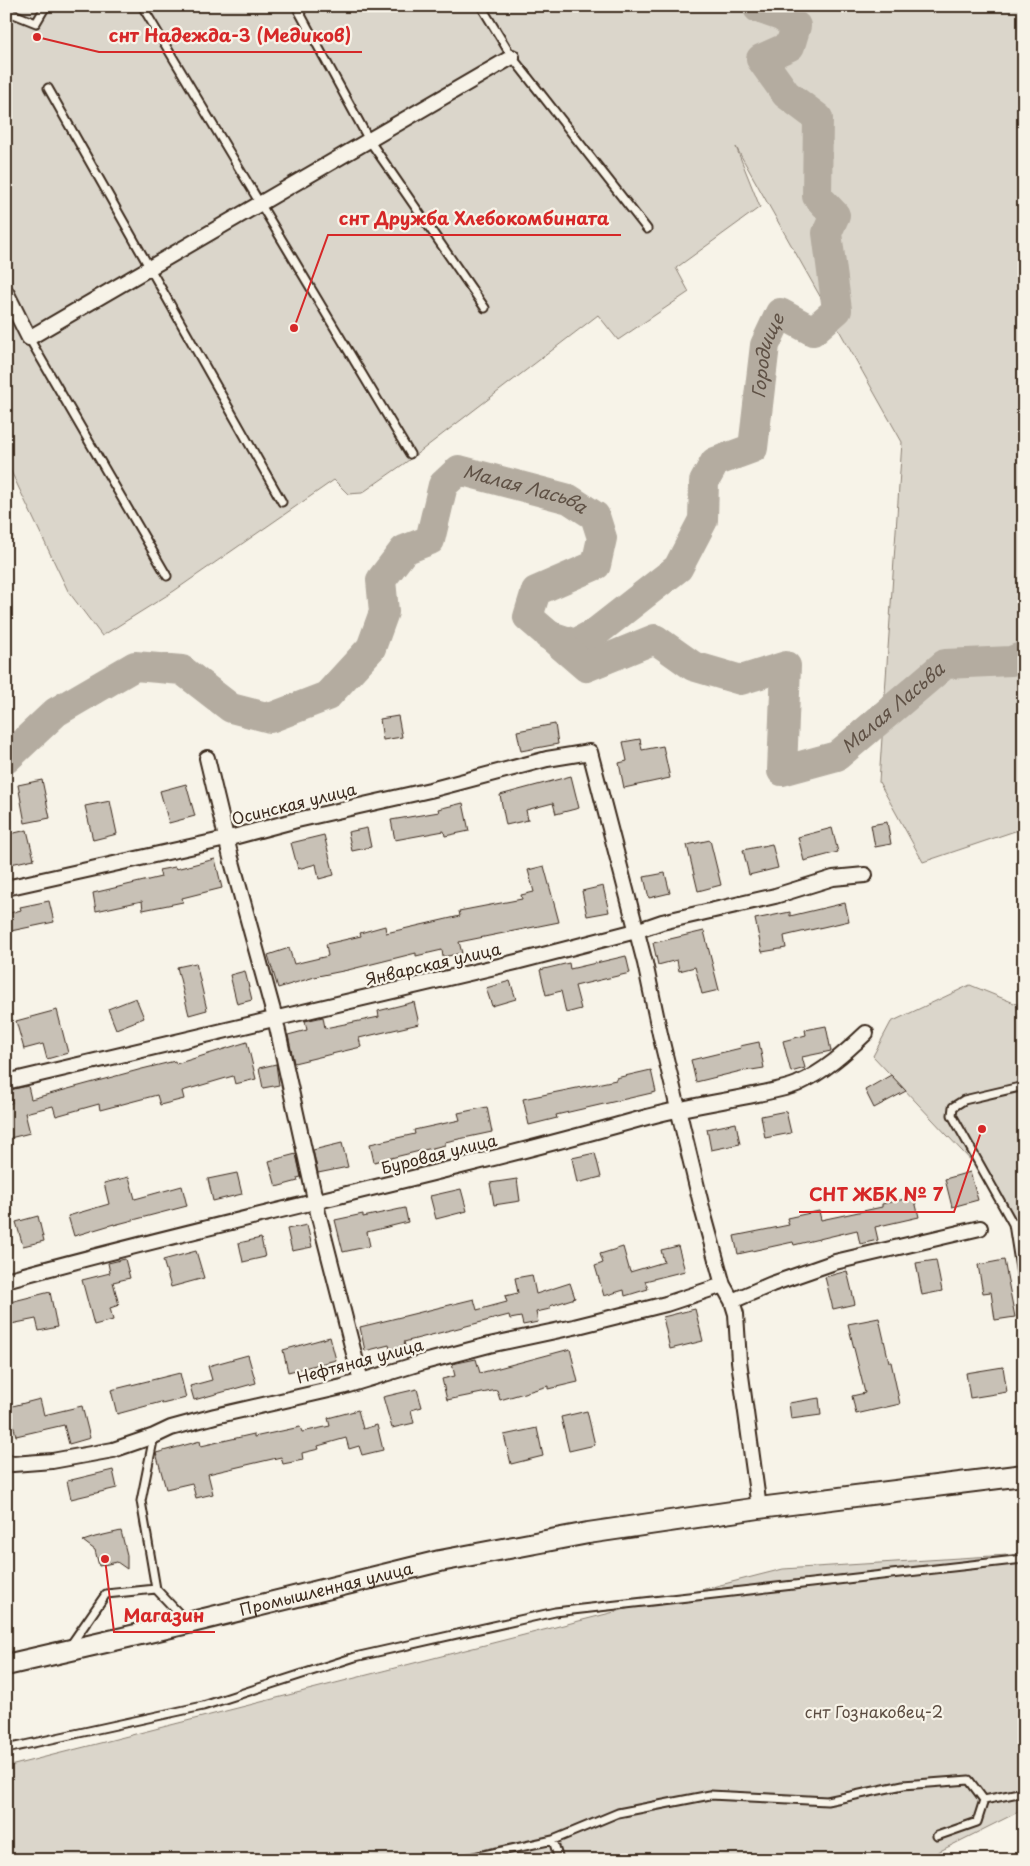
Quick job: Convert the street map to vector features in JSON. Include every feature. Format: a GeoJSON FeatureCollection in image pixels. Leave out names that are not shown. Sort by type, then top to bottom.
{"type":"FeatureCollection","features":[{"type":"Feature","properties":{"kind":"main road","name":"Промышленная улица"},"geometry":{"type":"LineString","coordinates":[[6,1665],[188,1623],[440,1561],[588,1533],[759,1508],[1024,1475]]}},
{"type":"Feature","properties":{"kind":"street"},"geometry":{"type":"LineString","coordinates":[[6,292],[29,338],[512,57]]}},
{"type":"Feature","properties":{"kind":"street","name":"Осинская улица"},"geometry":{"type":"LineString","coordinates":[[6,888],[226,839],[297,820],[430,790],[540,761],[590,752],[636,931]]}},
{"type":"Feature","properties":{"kind":"street"},"geometry":{"type":"LineString","coordinates":[[207,758],[226,839],[275,1018],[316,1202],[361,1381]]}},
{"type":"Feature","properties":{"kind":"street","name":"Январская улица"},"geometry":{"type":"LineString","coordinates":[[6,1082],[516,962],[690,915],[775,896],[833,878],[865,875]]}},
{"type":"Feature","properties":{"kind":"street"},"geometry":{"type":"LineString","coordinates":[[636,931],[723,1285],[736,1314],[739,1361],[759,1508]]}},
{"type":"Feature","properties":{"kind":"street","name":"Буровая улица"},"geometry":{"type":"LineString","coordinates":[[6,1280],[438,1170],[532,1150],[660,1113],[744,1097],[794,1085],[828,1067],[866,1033]]}},
{"type":"Feature","properties":{"kind":"street"},"geometry":{"type":"LineString","coordinates":[[732,1302],[772,1284],[843,1260],[980,1228]]}},
{"type":"Feature","properties":{"kind":"street","name":"Нефтяная улица"},"geometry":{"type":"LineString","coordinates":[[6,1462],[13,1464],[62,1459],[113,1450],[171,1428],[215,1416],[361,1381],[424,1362],[666,1304],[723,1285]]}},
{"type":"Feature","properties":{"kind":"lane"},"geometry":{"type":"LineString","coordinates":[[6,11],[36,23],[46,6]]}},
{"type":"Feature","properties":{"kind":"lane"},"geometry":{"type":"LineString","coordinates":[[142,6],[410,454]]}},
{"type":"Feature","properties":{"kind":"lane"},"geometry":{"type":"LineString","coordinates":[[296,6],[369,140],[485,308]]}},
{"type":"Feature","properties":{"kind":"lane"},"geometry":{"type":"LineString","coordinates":[[481,6],[512,57],[647,229]]}},
{"type":"Feature","properties":{"kind":"lane"},"geometry":{"type":"LineString","coordinates":[[48,88],[282,502]]}},
{"type":"Feature","properties":{"kind":"lane"},"geometry":{"type":"LineString","coordinates":[[29,338],[168,576]]}},
{"type":"Feature","properties":{"kind":"lane"},"geometry":{"type":"LineString","coordinates":[[1024,1086],[964,1100],[953,1107],[952,1115],[1013,1224],[1024,1294]]}},
{"type":"Feature","properties":{"kind":"lane"},"geometry":{"type":"LineString","coordinates":[[1013,1224],[1024,1222]]}},
{"type":"Feature","properties":{"kind":"lane"},"geometry":{"type":"LineString","coordinates":[[154,1436],[141,1501],[156,1589],[188,1623]]}},
{"type":"Feature","properties":{"kind":"lane"},"geometry":{"type":"LineString","coordinates":[[6,1749],[203,1706],[356,1657],[555,1612],[1024,1559]]}},
{"type":"Feature","properties":{"kind":"lane"},"geometry":{"type":"LineString","coordinates":[[67,1650],[106,1594],[156,1589]]}},
{"type":"Feature","properties":{"kind":"lane"},"geometry":{"type":"LineString","coordinates":[[460,1860],[553,1840],[618,1813],[710,1795],[827,1801],[903,1785],[969,1780],[984,1800]]}},
{"type":"Feature","properties":{"kind":"lane"},"geometry":{"type":"LineString","coordinates":[[984,1800],[1024,1792]]}},
{"type":"Feature","properties":{"kind":"lane"},"geometry":{"type":"LineString","coordinates":[[938,1836],[977,1822],[984,1800]]}},
{"type":"Feature","properties":{"kind":"lane"},"geometry":{"type":"LineString","coordinates":[[553,1840],[558,1860]]}},
{"type":"Feature","properties":{"kind":"green space"},"geometry":{"type":"Polygon","coordinates":[[[6,6],[1024,6],[1024,828],[923,862],[879,782],[902,442],[736,147],[760,207],[676,268],[689,292],[618,340],[598,315],[405,463],[362,493],[348,494],[334,480],[174,591],[102,636],[68,591],[6,461],[6,6]]]}},
{"type":"Feature","properties":{"kind":"green space"},"geometry":{"type":"Polygon","coordinates":[[[970,985],[1024,1007],[1024,1306],[1010,1225],[977,1167],[873,1056],[891,1022],[970,985]]]}},
{"type":"Feature","properties":{"kind":"green space","name":"снт Гознаковец-2"},"geometry":{"type":"Polygon","coordinates":[[[1024,1554],[1024,1809],[922,1860],[6,1860],[6,1767],[783,1569],[1024,1554]]]}},
{"type":"Feature","properties":{"kind":"building"},"geometry":{"type":"Polygon","coordinates":[[[398,716],[402,737],[383,740],[380,719],[398,716]]]}},
{"type":"Feature","properties":{"kind":"building"},"geometry":{"type":"Polygon","coordinates":[[[555,724],[558,744],[521,751],[517,731],[555,724]]]}},
{"type":"Feature","properties":{"kind":"building"},"geometry":{"type":"Polygon","coordinates":[[[640,739],[642,750],[663,746],[670,778],[624,788],[619,763],[627,761],[623,742],[640,739]]]}},
{"type":"Feature","properties":{"kind":"building"},"geometry":{"type":"Polygon","coordinates":[[[571,776],[579,808],[556,814],[553,803],[526,810],[528,820],[506,825],[500,795],[571,776]]]}},
{"type":"Feature","properties":{"kind":"building"},"geometry":{"type":"Polygon","coordinates":[[[42,780],[50,818],[25,823],[18,785],[42,780]]]}},
{"type":"Feature","properties":{"kind":"building"},"geometry":{"type":"Polygon","coordinates":[[[186,784],[195,816],[169,823],[160,791],[186,784]]]}},
{"type":"Feature","properties":{"kind":"building"},"geometry":{"type":"Polygon","coordinates":[[[110,801],[117,834],[93,840],[85,806],[110,801]]]}},
{"type":"Feature","properties":{"kind":"building"},"geometry":{"type":"Polygon","coordinates":[[[463,803],[469,831],[445,836],[444,831],[395,840],[391,820],[439,812],[438,809],[463,803]]]}},
{"type":"Feature","properties":{"kind":"building"},"geometry":{"type":"Polygon","coordinates":[[[887,822],[891,844],[875,847],[871,825],[887,822]]]}},
{"type":"Feature","properties":{"kind":"building"},"geometry":{"type":"Polygon","coordinates":[[[367,828],[371,847],[352,851],[348,832],[367,828]]]}},
{"type":"Feature","properties":{"kind":"building"},"geometry":{"type":"Polygon","coordinates":[[[832,828],[838,852],[804,861],[798,837],[832,828]]]}},
{"type":"Feature","properties":{"kind":"building"},"geometry":{"type":"Polygon","coordinates":[[[27,830],[34,859],[6,865],[6,835],[27,830]]]}},
{"type":"Feature","properties":{"kind":"building"},"geometry":{"type":"Polygon","coordinates":[[[324,835],[334,875],[319,879],[316,864],[298,869],[291,843],[324,835]]]}},
{"type":"Feature","properties":{"kind":"building"},"geometry":{"type":"Polygon","coordinates":[[[710,840],[721,885],[698,891],[687,845],[710,840]]]}},
{"type":"Feature","properties":{"kind":"building"},"geometry":{"type":"Polygon","coordinates":[[[772,844],[778,868],[749,875],[743,850],[772,844]]]}},
{"type":"Feature","properties":{"kind":"building"},"geometry":{"type":"Polygon","coordinates":[[[215,859],[222,888],[182,898],[183,902],[143,910],[142,901],[96,911],[93,893],[161,877],[159,870],[175,867],[176,869],[215,859]]]}},
{"type":"Feature","properties":{"kind":"building"},"geometry":{"type":"Polygon","coordinates":[[[544,866],[559,922],[459,942],[462,953],[443,957],[442,950],[416,956],[416,953],[318,976],[278,988],[268,955],[289,948],[294,964],[328,956],[326,944],[361,936],[360,933],[385,926],[386,933],[460,916],[459,911],[522,899],[521,895],[534,892],[528,870],[544,866]]]}},
{"type":"Feature","properties":{"kind":"building"},"geometry":{"type":"Polygon","coordinates":[[[665,873],[670,893],[649,898],[644,877],[665,873]]]}},
{"type":"Feature","properties":{"kind":"building"},"geometry":{"type":"Polygon","coordinates":[[[603,886],[609,912],[587,916],[582,891],[603,886]]]}},
{"type":"Feature","properties":{"kind":"building"},"geometry":{"type":"Polygon","coordinates":[[[49,901],[54,922],[6,932],[6,914],[21,910],[20,907],[49,901]]]}},
{"type":"Feature","properties":{"kind":"building"},"geometry":{"type":"Polygon","coordinates":[[[845,903],[849,921],[784,936],[786,948],[762,952],[755,919],[790,912],[790,916],[845,903]]]}},
{"type":"Feature","properties":{"kind":"building"},"geometry":{"type":"Polygon","coordinates":[[[704,931],[719,990],[702,994],[695,967],[679,971],[677,960],[658,965],[653,943],[704,931]]]}},
{"type":"Feature","properties":{"kind":"building"},"geometry":{"type":"Polygon","coordinates":[[[626,956],[630,973],[575,986],[581,1009],[566,1013],[561,991],[546,995],[540,970],[569,963],[570,969],[626,956]]]}},
{"type":"Feature","properties":{"kind":"building"},"geometry":{"type":"Polygon","coordinates":[[[196,963],[207,1010],[189,1015],[177,967],[196,963]]]}},
{"type":"Feature","properties":{"kind":"building"},"geometry":{"type":"Polygon","coordinates":[[[245,971],[252,1000],[237,1004],[230,975],[245,971]]]}},
{"type":"Feature","properties":{"kind":"building"},"geometry":{"type":"Polygon","coordinates":[[[510,981],[516,999],[492,1006],[486,988],[510,981]]]}},
{"type":"Feature","properties":{"kind":"building"},"geometry":{"type":"Polygon","coordinates":[[[136,998],[144,1018],[116,1029],[108,1009],[136,998]]]}},
{"type":"Feature","properties":{"kind":"building"},"geometry":{"type":"Polygon","coordinates":[[[414,1002],[419,1024],[359,1038],[361,1047],[294,1063],[288,1035],[307,1030],[305,1021],[323,1017],[325,1028],[379,1017],[378,1011],[414,1002]]]}},
{"type":"Feature","properties":{"kind":"building"},"geometry":{"type":"Polygon","coordinates":[[[57,1010],[68,1053],[47,1059],[43,1044],[24,1049],[16,1021],[57,1010]]]}},
{"type":"Feature","properties":{"kind":"building"},"geometry":{"type":"Polygon","coordinates":[[[826,1026],[831,1051],[802,1057],[805,1068],[791,1072],[783,1041],[806,1035],[805,1030],[826,1026]]]}},
{"type":"Feature","properties":{"kind":"building"},"geometry":{"type":"Polygon","coordinates":[[[247,1042],[256,1079],[235,1084],[233,1076],[182,1091],[184,1099],[160,1105],[157,1095],[100,1110],[99,1104],[56,1116],[53,1106],[25,1113],[30,1133],[6,1139],[6,1104],[12,1103],[9,1090],[28,1086],[31,1099],[175,1061],[176,1064],[247,1042]]]}},
{"type":"Feature","properties":{"kind":"building"},"geometry":{"type":"Polygon","coordinates":[[[759,1042],[764,1068],[745,1070],[696,1082],[691,1060],[759,1042]]]}},
{"type":"Feature","properties":{"kind":"building"},"geometry":{"type":"Polygon","coordinates":[[[276,1064],[279,1085],[263,1088],[259,1068],[276,1064]]]}},
{"type":"Feature","properties":{"kind":"building"},"geometry":{"type":"Polygon","coordinates":[[[651,1070],[656,1092],[556,1115],[557,1118],[529,1125],[523,1099],[616,1080],[616,1078],[651,1070]]]}},
{"type":"Feature","properties":{"kind":"building"},"geometry":{"type":"Polygon","coordinates":[[[891,1075],[906,1091],[874,1108],[865,1090],[891,1075]]]}},
{"type":"Feature","properties":{"kind":"building"},"geometry":{"type":"Polygon","coordinates":[[[487,1107],[492,1132],[445,1142],[445,1145],[374,1162],[370,1144],[415,1134],[414,1130],[460,1120],[458,1113],[487,1107]]]}},
{"type":"Feature","properties":{"kind":"building"},"geometry":{"type":"Polygon","coordinates":[[[786,1111],[791,1133],[765,1138],[761,1116],[786,1111]]]}},
{"type":"Feature","properties":{"kind":"building"},"geometry":{"type":"Polygon","coordinates":[[[736,1123],[740,1144],[711,1150],[707,1129],[736,1123]]]}},
{"type":"Feature","properties":{"kind":"building"},"geometry":{"type":"Polygon","coordinates":[[[342,1143],[348,1167],[318,1173],[313,1150],[342,1143]]]}},
{"type":"Feature","properties":{"kind":"building"},"geometry":{"type":"Polygon","coordinates":[[[595,1153],[601,1177],[577,1183],[572,1158],[595,1153]]]}},
{"type":"Feature","properties":{"kind":"building"},"geometry":{"type":"Polygon","coordinates":[[[296,1154],[301,1177],[297,1178],[298,1181],[276,1187],[269,1161],[296,1154]]]}},
{"type":"Feature","properties":{"kind":"building"},"geometry":{"type":"Polygon","coordinates":[[[970,1172],[978,1200],[952,1207],[945,1179],[970,1172]]]}},
{"type":"Feature","properties":{"kind":"building"},"geometry":{"type":"Polygon","coordinates":[[[237,1173],[242,1194],[213,1201],[208,1179],[237,1173]]]}},
{"type":"Feature","properties":{"kind":"building"},"geometry":{"type":"Polygon","coordinates":[[[129,1177],[135,1199],[182,1186],[187,1206],[74,1236],[68,1216],[109,1204],[104,1183],[129,1177]]]}},
{"type":"Feature","properties":{"kind":"building"},"geometry":{"type":"Polygon","coordinates":[[[517,1179],[520,1201],[494,1205],[490,1183],[517,1179]]]}},
{"type":"Feature","properties":{"kind":"building"},"geometry":{"type":"Polygon","coordinates":[[[461,1189],[467,1211],[436,1219],[430,1196],[461,1189]]]}},
{"type":"Feature","properties":{"kind":"building"},"geometry":{"type":"Polygon","coordinates":[[[914,1197],[919,1217],[875,1227],[878,1240],[860,1244],[857,1230],[794,1245],[793,1242],[738,1254],[734,1236],[789,1225],[787,1218],[819,1211],[821,1220],[882,1207],[882,1204],[914,1197]]]}},
{"type":"Feature","properties":{"kind":"building"},"geometry":{"type":"Polygon","coordinates":[[[405,1208],[408,1222],[367,1232],[370,1246],[343,1252],[335,1220],[363,1214],[363,1217],[405,1208]]]}},
{"type":"Feature","properties":{"kind":"building"},"geometry":{"type":"Polygon","coordinates":[[[38,1216],[44,1241],[23,1246],[16,1222],[38,1216]]]}},
{"type":"Feature","properties":{"kind":"building"},"geometry":{"type":"Polygon","coordinates":[[[307,1225],[312,1247],[292,1251],[287,1229],[307,1225]]]}},
{"type":"Feature","properties":{"kind":"building"},"geometry":{"type":"Polygon","coordinates":[[[261,1238],[265,1257],[243,1262],[239,1243],[261,1238]]]}},
{"type":"Feature","properties":{"kind":"building"},"geometry":{"type":"Polygon","coordinates":[[[678,1246],[685,1271],[645,1281],[648,1289],[625,1296],[624,1290],[604,1296],[595,1266],[603,1263],[600,1254],[623,1247],[630,1272],[664,1262],[661,1250],[678,1246]]]}},
{"type":"Feature","properties":{"kind":"building"},"geometry":{"type":"Polygon","coordinates":[[[196,1251],[204,1278],[171,1287],[163,1260],[196,1251]]]}},
{"type":"Feature","properties":{"kind":"building"},"geometry":{"type":"Polygon","coordinates":[[[125,1259],[130,1278],[113,1282],[119,1305],[110,1308],[113,1320],[94,1325],[82,1280],[110,1273],[108,1263],[125,1259]]]}},
{"type":"Feature","properties":{"kind":"building"},"geometry":{"type":"Polygon","coordinates":[[[936,1260],[942,1291],[922,1295],[916,1263],[936,1260]]]}},
{"type":"Feature","properties":{"kind":"building"},"geometry":{"type":"Polygon","coordinates":[[[1004,1260],[1015,1317],[995,1320],[991,1292],[983,1293],[978,1265],[1004,1260]]]}},
{"type":"Feature","properties":{"kind":"building"},"geometry":{"type":"Polygon","coordinates":[[[847,1271],[855,1304],[833,1309],[825,1277],[847,1271]]]}},
{"type":"Feature","properties":{"kind":"building"},"geometry":{"type":"Polygon","coordinates":[[[532,1275],[536,1294],[570,1283],[575,1298],[550,1306],[550,1309],[536,1312],[538,1322],[523,1325],[521,1317],[510,1319],[509,1315],[404,1342],[407,1353],[392,1357],[389,1345],[365,1351],[360,1327],[474,1299],[477,1310],[507,1302],[505,1296],[518,1293],[515,1278],[532,1275]]]}},
{"type":"Feature","properties":{"kind":"building"},"geometry":{"type":"Polygon","coordinates":[[[50,1292],[57,1327],[39,1331],[36,1319],[6,1325],[6,1303],[50,1292]]]}},
{"type":"Feature","properties":{"kind":"building"},"geometry":{"type":"Polygon","coordinates":[[[695,1309],[703,1341],[670,1349],[663,1317],[695,1309]]]}},
{"type":"Feature","properties":{"kind":"building"},"geometry":{"type":"Polygon","coordinates":[[[879,1318],[900,1404],[856,1414],[852,1396],[865,1393],[848,1324],[879,1318]]]}},
{"type":"Feature","properties":{"kind":"building"},"geometry":{"type":"Polygon","coordinates":[[[330,1337],[336,1360],[288,1372],[283,1350],[330,1337]]]}},
{"type":"Feature","properties":{"kind":"building"},"geometry":{"type":"Polygon","coordinates":[[[570,1349],[578,1382],[548,1389],[548,1386],[500,1400],[497,1390],[447,1400],[442,1379],[455,1376],[452,1364],[476,1359],[480,1373],[570,1349]]]}},
{"type":"Feature","properties":{"kind":"building"},"geometry":{"type":"Polygon","coordinates":[[[248,1355],[256,1383],[194,1400],[190,1386],[212,1380],[208,1366],[248,1355]]]}},
{"type":"Feature","properties":{"kind":"building"},"geometry":{"type":"Polygon","coordinates":[[[1003,1367],[1007,1392],[970,1398],[966,1373],[1003,1367]]]}},
{"type":"Feature","properties":{"kind":"building"},"geometry":{"type":"Polygon","coordinates":[[[180,1373],[186,1398],[162,1404],[161,1402],[117,1414],[111,1390],[180,1373]]]}},
{"type":"Feature","properties":{"kind":"building"},"geometry":{"type":"Polygon","coordinates":[[[417,1389],[422,1407],[411,1410],[414,1423],[392,1428],[383,1397],[417,1389]]]}},
{"type":"Feature","properties":{"kind":"building"},"geometry":{"type":"Polygon","coordinates":[[[819,1398],[821,1415],[791,1419],[789,1403],[819,1398]]]}},
{"type":"Feature","properties":{"kind":"building"},"geometry":{"type":"Polygon","coordinates":[[[40,1399],[44,1415],[82,1406],[90,1438],[69,1444],[64,1425],[16,1436],[9,1407],[40,1399]]]}},
{"type":"Feature","properties":{"kind":"building"},"geometry":{"type":"Polygon","coordinates":[[[358,1410],[363,1429],[377,1425],[383,1450],[362,1455],[359,1446],[349,1449],[346,1438],[318,1446],[319,1449],[302,1453],[303,1460],[283,1464],[281,1457],[208,1474],[213,1494],[196,1498],[192,1483],[166,1489],[156,1453],[200,1441],[201,1446],[254,1434],[254,1437],[300,1427],[302,1432],[330,1426],[328,1418],[358,1410]]]}},
{"type":"Feature","properties":{"kind":"building"},"geometry":{"type":"Polygon","coordinates":[[[587,1411],[595,1445],[569,1451],[561,1417],[587,1411]]]}},
{"type":"Feature","properties":{"kind":"building"},"geometry":{"type":"Polygon","coordinates":[[[537,1428],[543,1456],[511,1464],[504,1435],[537,1428]]]}},
{"type":"Feature","properties":{"kind":"building"},"geometry":{"type":"Polygon","coordinates":[[[113,1470],[117,1488],[71,1499],[67,1481],[113,1470]]]}},
{"type":"Feature","properties":{"kind":"building"},"geometry":{"type":"Polygon","coordinates":[[[121,1531],[127,1555],[127,1569],[117,1562],[99,1566],[95,1550],[83,1541],[121,1531]]]}},
{"type":"Feature","properties":{"kind":"waterway","name":"Городище"},"geometry":{"type":"LineString","coordinates":[[548,635],[575,644],[595,633],[678,568],[703,520],[704,482],[715,462],[753,448],[765,345],[780,313],[813,331],[837,310],[827,233],[835,215],[817,196],[818,118],[786,94],[761,59],[790,46],[796,26],[781,16],[758,8],[758,6]]}},
{"type":"Feature","properties":{"kind":"waterway","name":"Малая Ласьва"},"geometry":{"type":"LineString","coordinates":[[6,759],[56,712],[135,666],[182,670],[231,708],[270,718],[327,696],[371,648],[384,612],[381,580],[404,550],[430,540],[443,485],[459,470],[569,499],[595,516],[602,538],[596,565],[536,591],[528,617],[586,667],[655,639],[693,666],[741,680],[786,666],[782,771],[837,756],[945,664],[1011,661],[1024,656]]}},
{"type":"Feature","properties":{"kind":"place","name":"снт Надежда-3 (Медиков)"},"geometry":{"type":"Point","coordinates":[37,37]}},
{"type":"Feature","properties":{"kind":"place","name":"снт Дружба Хлебокомбината"},"geometry":{"type":"Point","coordinates":[294,328]}},
{"type":"Feature","properties":{"kind":"place","name":"СНТ ЖБК № 7"},"geometry":{"type":"Point","coordinates":[982,1129]}},
{"type":"Feature","properties":{"kind":"place","name":"Магазин"},"geometry":{"type":"Point","coordinates":[105,1559]}}]}
